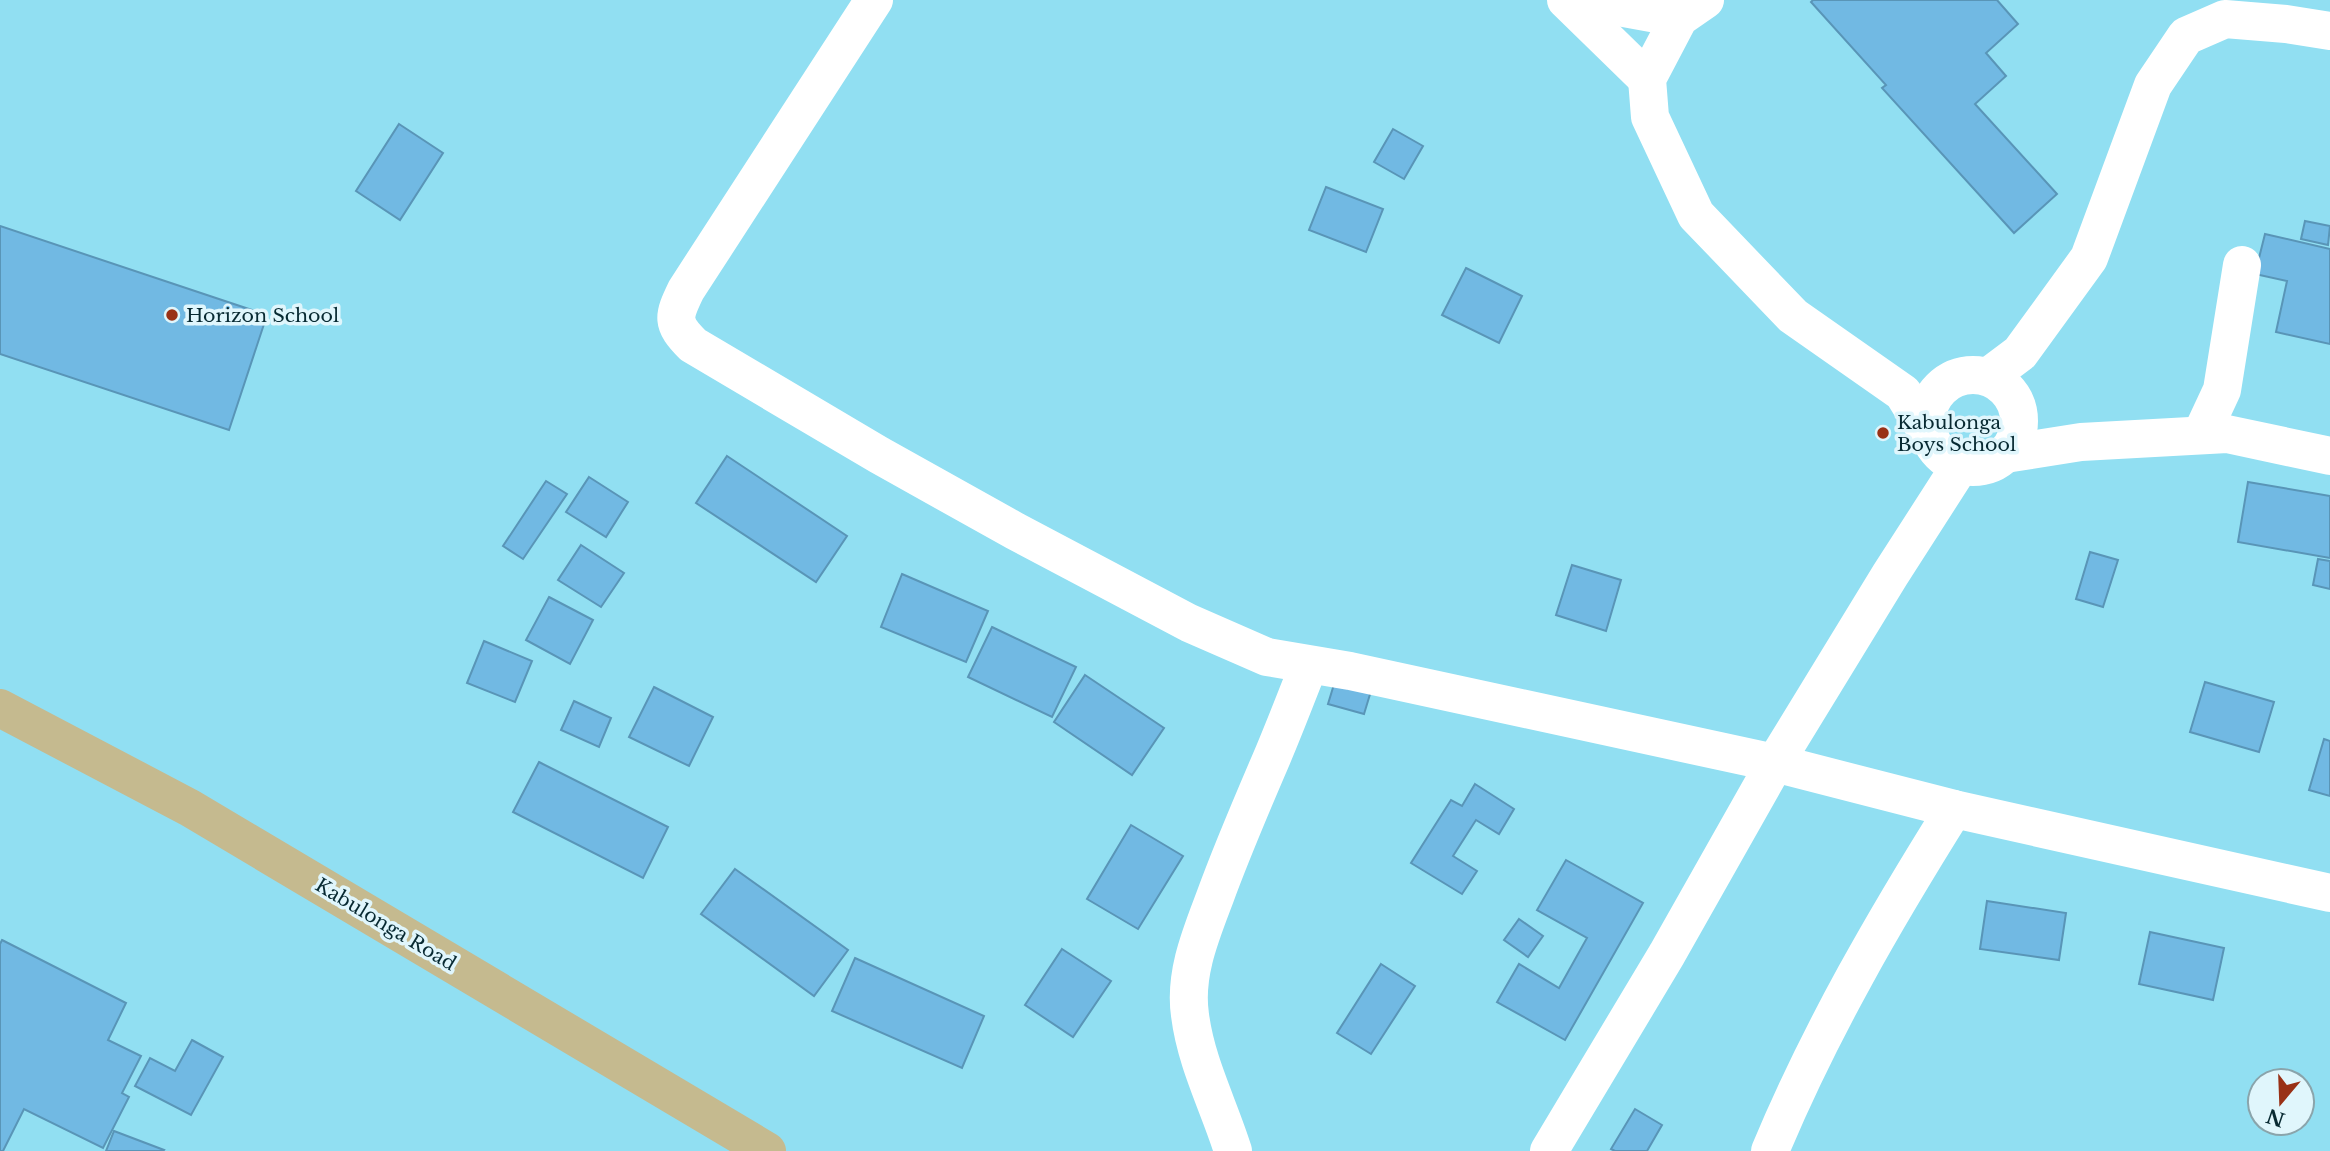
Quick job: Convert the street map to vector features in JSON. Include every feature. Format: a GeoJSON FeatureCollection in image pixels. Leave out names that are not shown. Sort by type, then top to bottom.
{"type":"FeatureCollection","features":[{"type":"Feature","properties":{"kind":"main road","name":"Kabulonga Road"},"geometry":{"type":"LineString","coordinates":[[0,708],[190,808],[767,1151]]}},
{"type":"Feature","properties":{"kind":"street"},"geometry":{"type":"LineString","coordinates":[[874,0],[686,290],[675,311],[679,331],[693,345],[879,455],[1154,605],[1267,657],[1350,671],[1775,763],[1954,809],[2330,893]]}},
{"type":"Feature","properties":{"kind":"street"},"geometry":{"type":"LineString","coordinates":[[1566,0],[1647,79]]}},
{"type":"Feature","properties":{"kind":"street"},"geometry":{"type":"LineString","coordinates":[[1580,0],[1692,9],[1647,79],[1650,117],[1696,215],[1793,316],[1903,393],[1937,450],[1947,460],[1960,466],[1976,468],[1992,464],[2005,454],[2014,440],[2018,427],[2006,395],[2021,353],[2089,258],[2153,85],[2186,36],[2225,19],[2330,31]]}},
{"type":"Feature","properties":{"kind":"street"},"geometry":{"type":"LineString","coordinates":[[2201,435],[2222,390],[2242,265]]}},
{"type":"Feature","properties":{"kind":"street"},"geometry":{"type":"LineString","coordinates":[[1930,437],[1927,423],[1935,396],[1958,377],[1973,374],[2081,442]]}},
{"type":"Feature","properties":{"kind":"street"},"geometry":{"type":"LineString","coordinates":[[1903,393],[1945,386]]}},
{"type":"Feature","properties":{"kind":"street"},"geometry":{"type":"LineString","coordinates":[[2005,454],[2081,442],[2227,434],[2330,456]]}},
{"type":"Feature","properties":{"kind":"street"},"geometry":{"type":"LineString","coordinates":[[1549,1151],[1667,954],[1775,763],[1960,466]]}},
{"type":"Feature","properties":{"kind":"street"},"geometry":{"type":"LineString","coordinates":[[1233,1151],[1225,1122],[1209,1090],[1190,1014],[1191,974],[1197,944],[1231,850],[1278,744],[1308,665]]}},
{"type":"Feature","properties":{"kind":"street"},"geometry":{"type":"LineString","coordinates":[[1770,1151],[1822,1039],[1861,964],[1954,809]]}},
{"type":"Feature","properties":{"kind":"building"},"geometry":{"type":"Polygon","coordinates":[[[1997,0],[2018,24],[1986,53],[2006,76],[1975,104],[2057,194],[2014,233],[1882,88],[1886,85],[1811,2],[1997,0]]]}},
{"type":"Feature","properties":{"kind":"building"},"geometry":{"type":"Polygon","coordinates":[[[399,124],[443,153],[400,220],[356,191],[399,124]]]}},
{"type":"Feature","properties":{"kind":"building"},"geometry":{"type":"Polygon","coordinates":[[[1393,129],[1423,146],[1404,179],[1374,162],[1393,129]]]}},
{"type":"Feature","properties":{"kind":"building"},"geometry":{"type":"Polygon","coordinates":[[[1326,187],[1383,209],[1366,252],[1309,230],[1326,187]]]}},
{"type":"Feature","properties":{"kind":"building"},"geometry":{"type":"Polygon","coordinates":[[[2305,221],[2330,226],[2328,245],[2301,239],[2305,221]]]}},
{"type":"Feature","properties":{"kind":"building"},"geometry":{"type":"Polygon","coordinates":[[[0,226],[267,315],[229,430],[0,354],[0,226]]]}},
{"type":"Feature","properties":{"kind":"building"},"geometry":{"type":"Polygon","coordinates":[[[2265,234],[2330,249],[2330,344],[2276,332],[2287,281],[2255,274],[2265,234]]]}},
{"type":"Feature","properties":{"kind":"building"},"geometry":{"type":"Polygon","coordinates":[[[1466,268],[1522,296],[1499,343],[1442,315],[1466,268]]]}},
{"type":"Feature","properties":{"kind":"building"},"geometry":{"type":"Polygon","coordinates":[[[727,456],[847,536],[816,582],[696,503],[727,456]]]}},
{"type":"Feature","properties":{"kind":"building"},"geometry":{"type":"Polygon","coordinates":[[[589,477],[628,502],[606,537],[566,512],[589,477]]]}},
{"type":"Feature","properties":{"kind":"building"},"geometry":{"type":"Polygon","coordinates":[[[546,481],[567,494],[523,559],[503,546],[546,481]]]}},
{"type":"Feature","properties":{"kind":"building"},"geometry":{"type":"Polygon","coordinates":[[[2248,482],[2330,496],[2330,558],[2238,542],[2248,482]]]}},
{"type":"Feature","properties":{"kind":"building"},"geometry":{"type":"Polygon","coordinates":[[[581,545],[624,573],[601,607],[558,580],[581,545]]]}},
{"type":"Feature","properties":{"kind":"building"},"geometry":{"type":"Polygon","coordinates":[[[2090,552],[2118,560],[2103,607],[2076,599],[2090,552]]]}},
{"type":"Feature","properties":{"kind":"building"},"geometry":{"type":"Polygon","coordinates":[[[2318,559],[2330,561],[2330,589],[2313,585],[2318,559]]]}},
{"type":"Feature","properties":{"kind":"building"},"geometry":{"type":"Polygon","coordinates":[[[1572,565],[1621,580],[1606,631],[1556,615],[1572,565]]]}},
{"type":"Feature","properties":{"kind":"building"},"geometry":{"type":"Polygon","coordinates":[[[902,574],[988,611],[966,662],[881,627],[902,574]]]}},
{"type":"Feature","properties":{"kind":"building"},"geometry":{"type":"Polygon","coordinates":[[[549,597],[593,620],[570,664],[526,640],[549,597]]]}},
{"type":"Feature","properties":{"kind":"building"},"geometry":{"type":"Polygon","coordinates":[[[992,627],[1076,667],[1052,717],[968,677],[992,627]]]}},
{"type":"Feature","properties":{"kind":"building"},"geometry":{"type":"Polygon","coordinates":[[[484,641],[532,661],[515,702],[467,683],[484,641]]]}},
{"type":"Feature","properties":{"kind":"building"},"geometry":{"type":"Polygon","coordinates":[[[1085,675],[1164,728],[1132,775],[1054,722],[1085,675]]]}},
{"type":"Feature","properties":{"kind":"building"},"geometry":{"type":"Polygon","coordinates":[[[1335,681],[1371,691],[1364,714],[1328,704],[1335,681]]]}},
{"type":"Feature","properties":{"kind":"building"},"geometry":{"type":"Polygon","coordinates":[[[2205,682],[2274,702],[2259,752],[2190,732],[2205,682]]]}},
{"type":"Feature","properties":{"kind":"building"},"geometry":{"type":"Polygon","coordinates":[[[654,687],[713,717],[689,766],[629,737],[654,687]]]}},
{"type":"Feature","properties":{"kind":"building"},"geometry":{"type":"Polygon","coordinates":[[[574,701],[611,718],[599,747],[561,730],[574,701]]]}},
{"type":"Feature","properties":{"kind":"building"},"geometry":{"type":"Polygon","coordinates":[[[2324,739],[2330,741],[2330,796],[2309,790],[2324,739]]]}},
{"type":"Feature","properties":{"kind":"building"},"geometry":{"type":"Polygon","coordinates":[[[539,762],[668,827],[643,878],[513,812],[539,762]]]}},
{"type":"Feature","properties":{"kind":"building"},"geometry":{"type":"Polygon","coordinates":[[[1475,784],[1514,809],[1499,834],[1476,820],[1453,856],[1477,871],[1462,894],[1411,863],[1451,800],[1462,806],[1475,784]]]}},
{"type":"Feature","properties":{"kind":"building"},"geometry":{"type":"Polygon","coordinates":[[[1131,825],[1183,856],[1138,929],[1087,899],[1131,825]]]}},
{"type":"Feature","properties":{"kind":"building"},"geometry":{"type":"Polygon","coordinates":[[[1566,860],[1643,903],[1565,1040],[1497,1002],[1519,964],[1559,988],[1587,938],[1537,910],[1566,860]]]}},
{"type":"Feature","properties":{"kind":"building"},"geometry":{"type":"Polygon","coordinates":[[[735,869],[848,950],[814,996],[701,914],[735,869]]]}},
{"type":"Feature","properties":{"kind":"building"},"geometry":{"type":"Polygon","coordinates":[[[1987,901],[2066,913],[2059,960],[1980,949],[1987,901]]]}},
{"type":"Feature","properties":{"kind":"building"},"geometry":{"type":"Polygon","coordinates":[[[1519,919],[1543,936],[1528,957],[1504,940],[1519,919]]]}},
{"type":"Feature","properties":{"kind":"building"},"geometry":{"type":"Polygon","coordinates":[[[2150,932],[2224,948],[2213,1000],[2139,984],[2150,932]]]}},
{"type":"Feature","properties":{"kind":"building"},"geometry":{"type":"Polygon","coordinates":[[[2,940],[126,1003],[108,1040],[141,1056],[122,1093],[129,1097],[103,1148],[24,1109],[3,1151],[0,1151],[2,940]]]}},
{"type":"Feature","properties":{"kind":"building"},"geometry":{"type":"Polygon","coordinates":[[[1062,949],[1111,981],[1073,1037],[1025,1005],[1062,949]]]}},
{"type":"Feature","properties":{"kind":"building"},"geometry":{"type":"Polygon","coordinates":[[[855,958],[984,1016],[962,1068],[832,1011],[855,958]]]}},
{"type":"Feature","properties":{"kind":"building"},"geometry":{"type":"Polygon","coordinates":[[[1381,964],[1415,986],[1371,1054],[1337,1033],[1381,964]]]}},
{"type":"Feature","properties":{"kind":"building"},"geometry":{"type":"Polygon","coordinates":[[[192,1040],[223,1057],[191,1115],[135,1086],[150,1058],[175,1071],[192,1040]]]}},
{"type":"Feature","properties":{"kind":"building"},"geometry":{"type":"Polygon","coordinates":[[[1635,1109],[1662,1125],[1647,1151],[1611,1149],[1635,1109]]]}},
{"type":"Feature","properties":{"kind":"building"},"geometry":{"type":"Polygon","coordinates":[[[114,1131],[164,1150],[106,1151],[114,1131]]]}},
{"type":"Feature","properties":{"kind":"place","name":"Horizon School"},"geometry":{"type":"Point","coordinates":[172,315]}},
{"type":"Feature","properties":{"kind":"place","name":"Kabulonga Boys School"},"geometry":{"type":"Point","coordinates":[1883,433]}}]}
